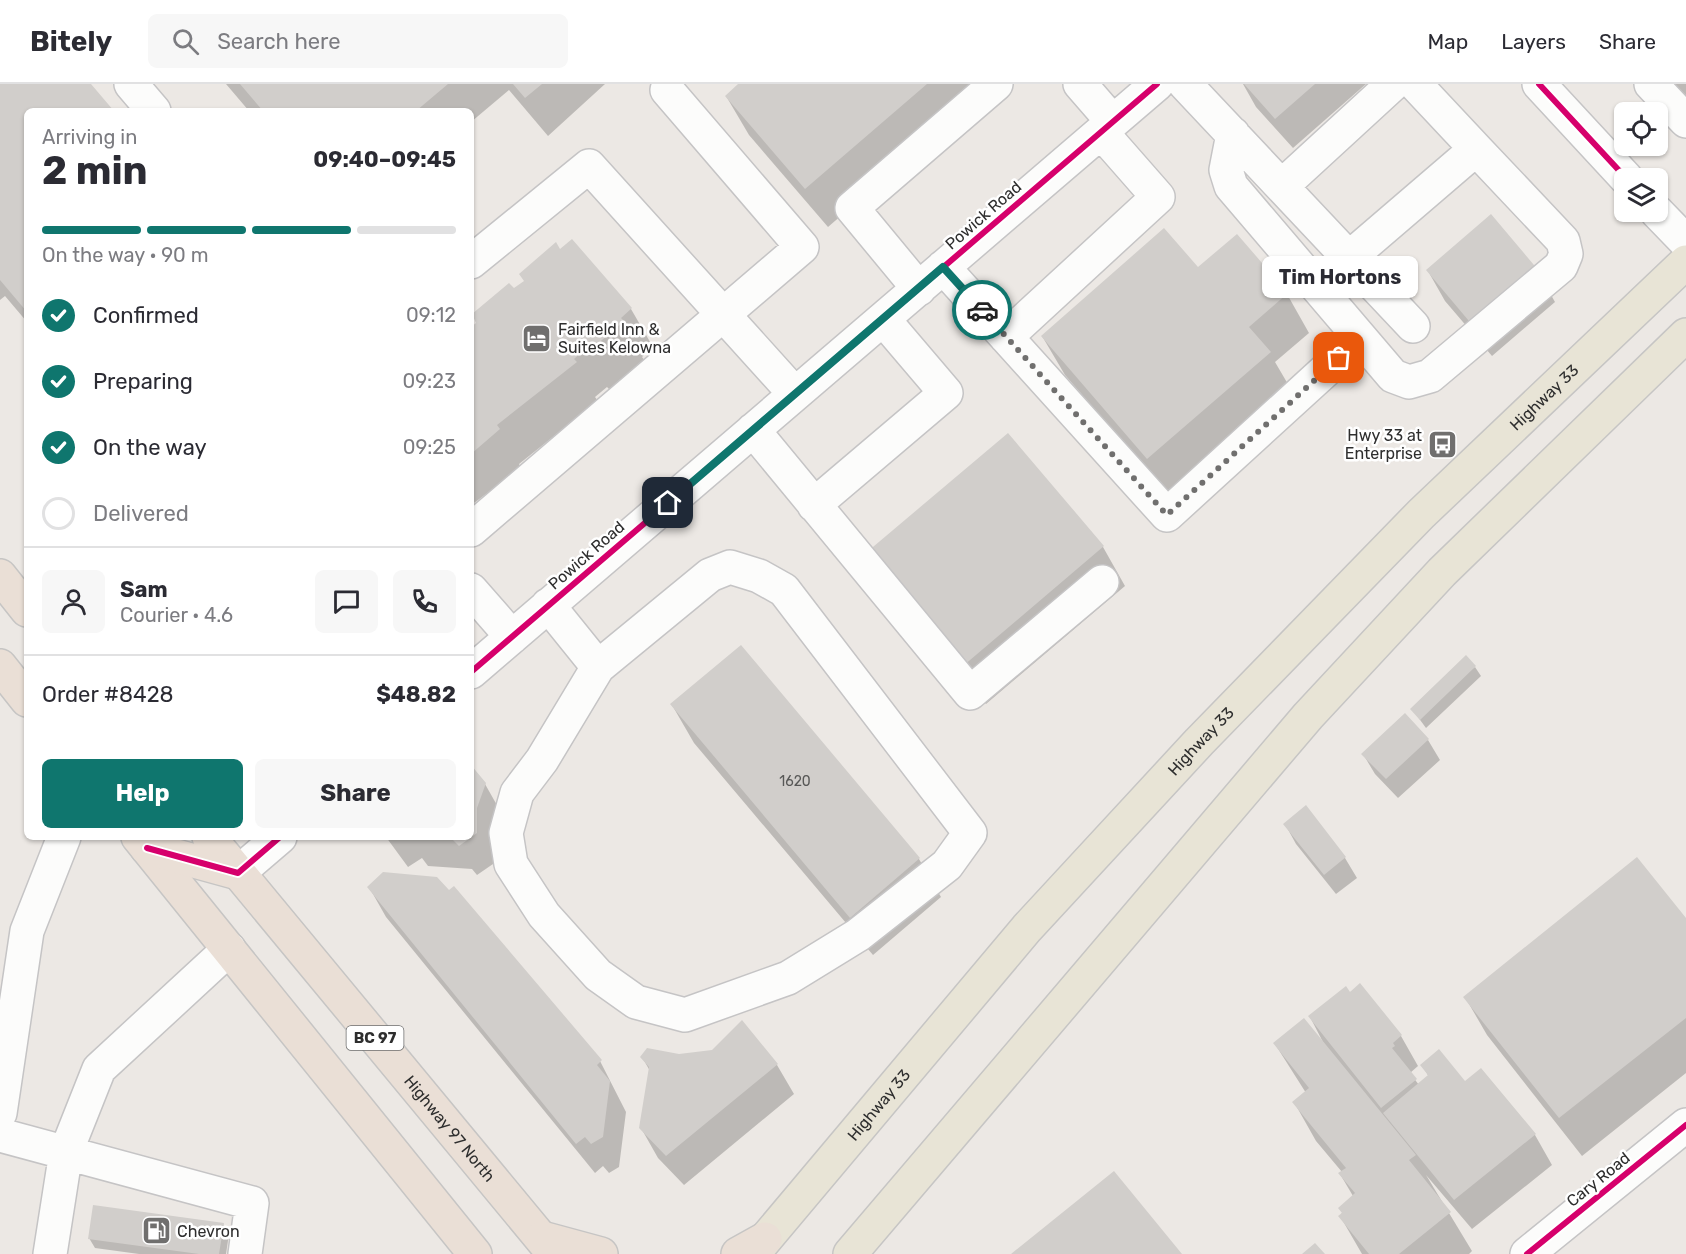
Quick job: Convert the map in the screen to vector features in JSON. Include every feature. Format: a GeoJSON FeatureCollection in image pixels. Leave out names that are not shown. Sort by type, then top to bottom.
{"type":"FeatureCollection","features":[{"type":"Feature","properties":{"kind":"highway"},"geometry":{"type":"LineString","coordinates":[[0,576],[24,606]]}},
{"type":"Feature","properties":{"kind":"highway"},"geometry":{"type":"LineString","coordinates":[[0,666],[24,696]]}},
{"type":"Feature","properties":{"kind":"highway","name":"Highway 97 North"},"geometry":{"type":"LineString","coordinates":[[211,840],[548,1246]]}},
{"type":"Feature","properties":{"kind":"highway"},"geometry":{"type":"LineString","coordinates":[[142,843],[238,873]]}},
{"type":"Feature","properties":{"kind":"highway"},"geometry":{"type":"LineString","coordinates":[[142,843],[475,1254]]}},
{"type":"Feature","properties":{"kind":"highway"},"geometry":{"type":"LineString","coordinates":[[410,1174],[444,1254]]}},
{"type":"Feature","properties":{"kind":"highway"},"geometry":{"type":"LineString","coordinates":[[548,1246],[601,1254]]}},
{"type":"Feature","properties":{"kind":"main road","name":"Highway 33"},"geometry":{"type":"LineString","coordinates":[[752,1249],[1027,928],[1199,742],[1421,514],[1686,262]]}},
{"type":"Feature","properties":{"kind":"main road"},"geometry":{"type":"LineString","coordinates":[[850,1254],[1308,716],[1442,572],[1686,335]]}},
{"type":"Feature","properties":{"kind":"street"},"geometry":{"type":"LineString","coordinates":[[131,84],[151,108]]}},
{"type":"Feature","properties":{"kind":"street"},"geometry":{"type":"LineString","coordinates":[[919,289],[852,207],[996,84]]}},
{"type":"Feature","properties":{"kind":"street"},"geometry":{"type":"LineString","coordinates":[[1006,336],[1158,197],[1107,127],[1080,84]]}},
{"type":"Feature","properties":{"kind":"street","name":"Powick Road"},"geometry":{"type":"LineString","coordinates":[[474,669],[1157,84]]}},
{"type":"Feature","properties":{"kind":"street"},"geometry":{"type":"LineString","coordinates":[[1185,84],[1413,326]]}},
{"type":"Feature","properties":{"kind":"street"},"geometry":{"type":"LineString","coordinates":[[1282,186],[1393,84]]}},
{"type":"Feature","properties":{"kind":"street"},"geometry":{"type":"LineString","coordinates":[[1233,134],[1226,170],[1232,186],[1393,376],[1409,382],[1430,376],[1561,266],[1566,254],[1563,241],[1414,84]]}},
{"type":"Feature","properties":{"kind":"street"},"geometry":{"type":"LineString","coordinates":[[1539,84],[1617,168]]}},
{"type":"Feature","properties":{"kind":"street"},"geometry":{"type":"LineString","coordinates":[[1652,84],[1686,121]]}},
{"type":"Feature","properties":{"kind":"street"},"geometry":{"type":"LineString","coordinates":[[474,527],[802,247],[667,90]]}},
{"type":"Feature","properties":{"kind":"street"},"geometry":{"type":"LineString","coordinates":[[1350,258],[1476,149]]}},
{"type":"Feature","properties":{"kind":"street"},"geometry":{"type":"LineString","coordinates":[[474,260],[589,166],[795,394]]}},
{"type":"Feature","properties":{"kind":"street"},"geometry":{"type":"LineString","coordinates":[[1667,222],[1686,242]]}},
{"type":"Feature","properties":{"kind":"street"},"geometry":{"type":"LineString","coordinates":[[943,267],[1167,515],[1339,358]]}},
{"type":"Feature","properties":{"kind":"street"},"geometry":{"type":"LineString","coordinates":[[814,505],[946,393],[883,319]]}},
{"type":"Feature","properties":{"kind":"street"},"geometry":{"type":"LineString","coordinates":[[753,430],[970,693],[1102,582]]}},
{"type":"Feature","properties":{"kind":"street"},"geometry":{"type":"LineString","coordinates":[[730,567],[759,576],[784,590],[970,833],[947,865],[858,935],[788,978],[685,1015],[636,1002],[598,975],[544,915],[511,864],[506,833],[517,793],[542,760],[598,667],[710,575],[730,567]]}},
{"type":"Feature","properties":{"kind":"street"},"geometry":{"type":"LineString","coordinates":[[474,593],[512,637]]}},
{"type":"Feature","properties":{"kind":"street"},"geometry":{"type":"LineString","coordinates":[[548,605],[598,667]]}},
{"type":"Feature","properties":{"kind":"street"},"geometry":{"type":"LineString","coordinates":[[0,1113],[27,931],[63,840]]}},
{"type":"Feature","properties":{"kind":"street"},"geometry":{"type":"LineString","coordinates":[[238,873],[276,840]]}},
{"type":"Feature","properties":{"kind":"street"},"geometry":{"type":"LineString","coordinates":[[51,1254],[66,1152],[99,1069],[228,948]]}},
{"type":"Feature","properties":{"kind":"street","name":"Cary Road"},"geometry":{"type":"LineString","coordinates":[[1527,1254],[1560,1244],[1686,1125]]}},
{"type":"Feature","properties":{"kind":"street"},"geometry":{"type":"LineString","coordinates":[[0,1135],[252,1203],[245,1254]]}},
{"type":"Feature","properties":{"kind":"building"},"geometry":{"type":"Polygon","coordinates":[[[0,84],[91,84],[111,108],[24,108],[24,308],[0,280],[0,84]]]}},
{"type":"Feature","properties":{"kind":"building"},"geometry":{"type":"Polygon","coordinates":[[[240,84],[448,84],[420,108],[260,108],[240,84]]]}},
{"type":"Feature","properties":{"kind":"building"},"geometry":{"type":"Polygon","coordinates":[[[513,84],[542,84],[525,98],[513,84]]]}},
{"type":"Feature","properties":{"kind":"building"},"geometry":{"type":"Polygon","coordinates":[[[738,84],[927,84],[805,189],[725,96],[738,84]]]}},
{"type":"Feature","properties":{"kind":"building"},"geometry":{"type":"Polygon","coordinates":[[[1244,84],[1315,84],[1275,119],[1244,84]]]}},
{"type":"Feature","properties":{"kind":"building"},"geometry":{"type":"Polygon","coordinates":[[[1491,214],[1539,271],[1474,327],[1426,270],[1491,214]]]}},
{"type":"Feature","properties":{"kind":"building"},"geometry":{"type":"Polygon","coordinates":[[[1164,228],[1198,267],[1237,234],[1288,293],[1249,327],[1271,352],[1147,459],[1041,336],[1164,228]]]}},
{"type":"Feature","properties":{"kind":"building","name":"Fairfield Inn & Suites Kelowna"},"geometry":{"type":"Polygon","coordinates":[[[572,239],[632,308],[621,318],[624,321],[587,353],[584,350],[574,359],[577,362],[497,425],[500,429],[474,451],[474,325],[476,323],[474,312],[509,283],[514,288],[524,281],[519,274],[556,242],[560,249],[572,239]]]}},
{"type":"Feature","properties":{"kind":"building"},"geometry":{"type":"Polygon","coordinates":[[[1008,433],[1104,546],[963,666],[867,552],[1008,433]]]}},
{"type":"Feature","properties":{"kind":"building"},"geometry":{"type":"Polygon","coordinates":[[[741,645],[920,858],[850,918],[670,704],[741,645]]]}},
{"type":"Feature","properties":{"kind":"building"},"geometry":{"type":"Polygon","coordinates":[[[1466,655],[1476,666],[1420,720],[1410,709],[1466,655]]]}},
{"type":"Feature","properties":{"kind":"building"},"geometry":{"type":"Polygon","coordinates":[[[1405,713],[1429,739],[1386,779],[1361,754],[1405,713]]]}},
{"type":"Feature","properties":{"kind":"building"},"geometry":{"type":"Polygon","coordinates":[[[474,769],[486,783],[477,808],[477,833],[474,835],[474,769]]]}},
{"type":"Feature","properties":{"kind":"building"},"geometry":{"type":"Polygon","coordinates":[[[1306,805],[1346,857],[1324,875],[1283,824],[1306,805]]]}},
{"type":"Feature","properties":{"kind":"building"},"geometry":{"type":"Polygon","coordinates":[[[453,840],[467,840],[459,846],[453,840]]]}},
{"type":"Feature","properties":{"kind":"building"},"geometry":{"type":"Polygon","coordinates":[[[1637,857],[1686,918],[1686,1018],[1559,1118],[1463,997],[1637,857]]]}},
{"type":"Feature","properties":{"kind":"building"},"geometry":{"type":"Polygon","coordinates":[[[383,872],[437,877],[449,890],[454,886],[602,1060],[597,1065],[610,1081],[603,1137],[591,1144],[585,1137],[576,1144],[367,887],[383,872]]]}},
{"type":"Feature","properties":{"kind":"building"},"geometry":{"type":"Polygon","coordinates":[[[1360,983],[1402,1035],[1393,1043],[1395,1046],[1392,1048],[1417,1079],[1381,1108],[1308,1016],[1346,986],[1350,992],[1360,983]]]}},
{"type":"Feature","properties":{"kind":"building"},"geometry":{"type":"Polygon","coordinates":[[[1304,1018],[1416,1155],[1409,1160],[1451,1212],[1399,1254],[1369,1254],[1338,1216],[1342,1213],[1338,1208],[1355,1193],[1338,1173],[1346,1168],[1292,1102],[1309,1088],[1273,1043],[1304,1018]]]}},
{"type":"Feature","properties":{"kind":"building"},"geometry":{"type":"Polygon","coordinates":[[[742,1020],[778,1064],[666,1156],[639,1128],[649,1067],[640,1057],[647,1048],[679,1054],[712,1050],[742,1020]]]}},
{"type":"Feature","properties":{"kind":"building"},"geometry":{"type":"Polygon","coordinates":[[[1439,1049],[1465,1081],[1481,1068],[1536,1134],[1454,1200],[1383,1113],[1428,1075],[1420,1065],[1439,1049]]]}},
{"type":"Feature","properties":{"kind":"building"},"geometry":{"type":"Polygon","coordinates":[[[1114,1171],[1182,1254],[1011,1254],[1114,1171]]]}},
{"type":"Feature","properties":{"kind":"building","name":"Chevron"},"geometry":{"type":"Polygon","coordinates":[[[93,1205],[224,1223],[219,1254],[199,1254],[88,1239],[93,1205]]]}},
{"type":"Feature","properties":{"kind":"building"},"geometry":{"type":"Polygon","coordinates":[[[1315,1243],[1325,1254],[1302,1254],[1315,1243]]]}},
{"type":"Feature","properties":{"kind":"cycle path"},"geometry":{"type":"LineString","coordinates":[[474,669],[1157,84]]}},
{"type":"Feature","properties":{"kind":"cycle path"},"geometry":{"type":"LineString","coordinates":[[1539,84],[1617,168]]}},
{"type":"Feature","properties":{"kind":"cycle path"},"geometry":{"type":"LineString","coordinates":[[147,848],[238,873],[276,840]]}},
{"type":"Feature","properties":{"kind":"cycle path"},"geometry":{"type":"LineString","coordinates":[[1527,1254],[1686,1125]]}},
{"type":"Feature","properties":{"kind":"way so far"},"geometry":{"type":"LineString","coordinates":[[982,310],[1167,515],[1339,358]]}},
{"type":"Feature","properties":{"kind":"place","name":"Fairfield Inn & Suites Kelowna"},"geometry":{"type":"Point","coordinates":[537,338]}},
{"type":"Feature","properties":{"kind":"place","name":"Tim Hortons"},"geometry":{"type":"Point","coordinates":[1339,358]}},
{"type":"Feature","properties":{"kind":"place","name":"Hwy 33 at Enterprise"},"geometry":{"type":"Point","coordinates":[1443,444]}},
{"type":"Feature","properties":{"kind":"place","name":"Chevron"},"geometry":{"type":"Point","coordinates":[156,1231]}},
{"type":"Feature","properties":{"kind":"route"},"geometry":{"type":"LineString","coordinates":[[668,503],[943,267],[982,310]]}}]}
